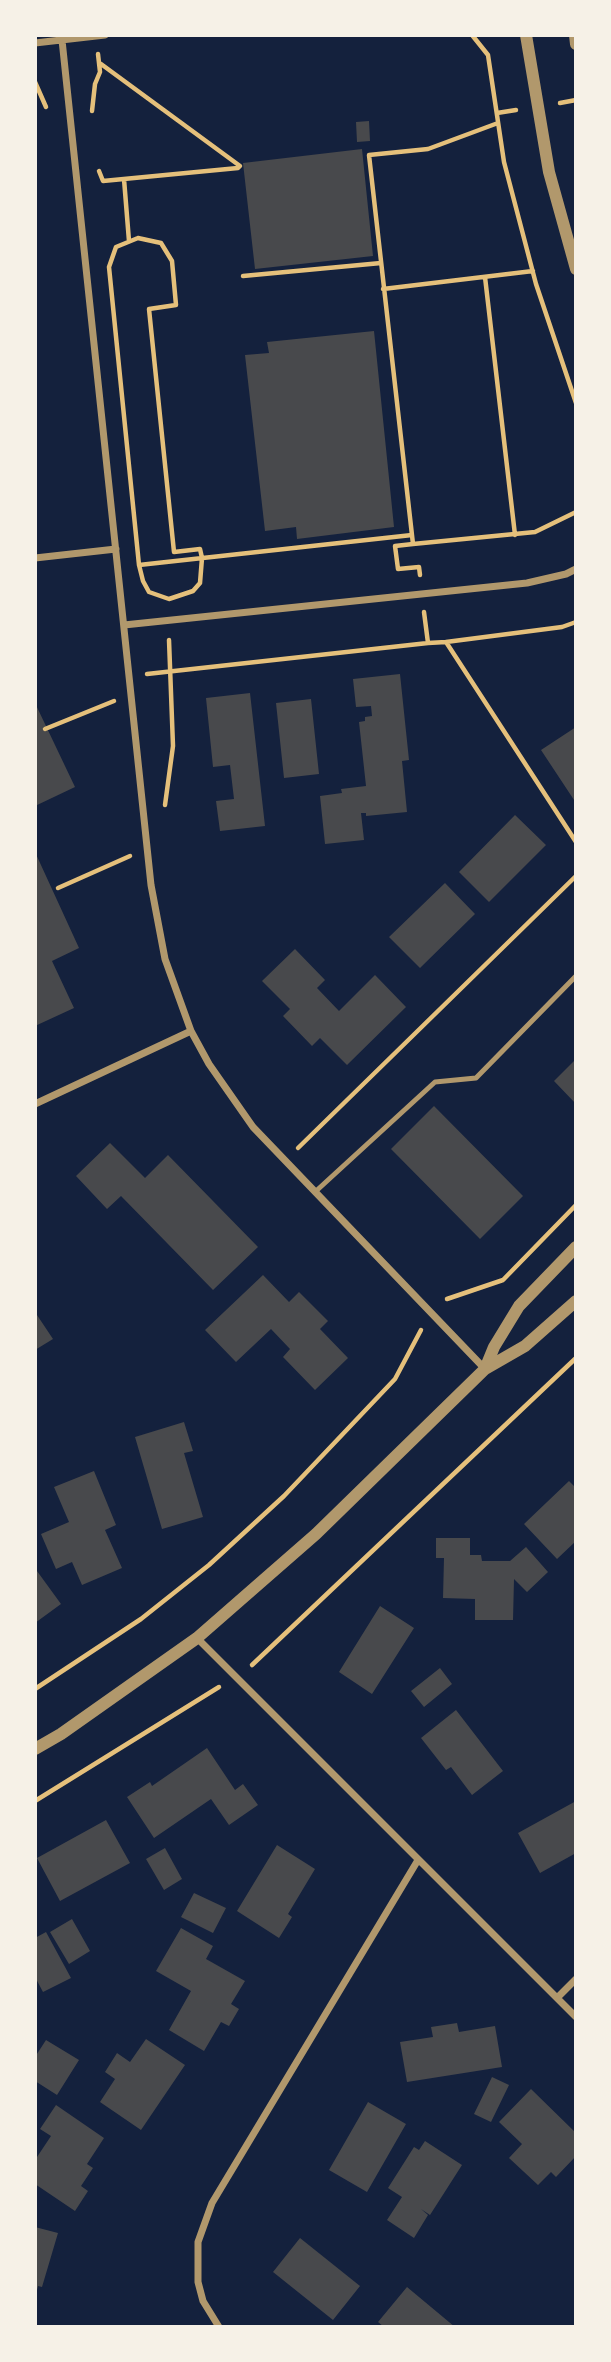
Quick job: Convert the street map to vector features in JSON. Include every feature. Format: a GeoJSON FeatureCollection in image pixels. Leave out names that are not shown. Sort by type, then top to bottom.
{"type":"FeatureCollection","features":[{"type":"Feature","properties":{"kind":"street"},"geometry":{"type":"LineString","coordinates":[[35,43],[105,35]]}},
{"type":"Feature","properties":{"kind":"street"},"geometry":{"type":"LineString","coordinates":[[526,35],[549,172],[576,269]]}},
{"type":"Feature","properties":{"kind":"street"},"geometry":{"type":"LineString","coordinates":[[575,35],[576,44]]}},
{"type":"Feature","properties":{"kind":"street"},"geometry":{"type":"LineString","coordinates":[[62,40],[151,885],[165,959],[191,1031],[209,1064],[253,1127],[485,1369]]}},
{"type":"Feature","properties":{"kind":"street"},"geometry":{"type":"LineString","coordinates":[[35,558],[116,549]]}},
{"type":"Feature","properties":{"kind":"street"},"geometry":{"type":"LineString","coordinates":[[124,625],[527,583],[576,569]]}},
{"type":"Feature","properties":{"kind":"street"},"geometry":{"type":"LineString","coordinates":[[35,1104],[191,1031]]}},
{"type":"Feature","properties":{"kind":"street"},"geometry":{"type":"LineString","coordinates":[[485,1369],[494,1347],[519,1306],[576,1247]]}},
{"type":"Feature","properties":{"kind":"street"},"geometry":{"type":"LineString","coordinates":[[35,1749],[61,1734],[197,1638],[316,1534],[485,1369],[525,1346],[576,1301]]}},
{"type":"Feature","properties":{"kind":"street"},"geometry":{"type":"LineString","coordinates":[[197,1638],[576,2017]]}},
{"type":"Feature","properties":{"kind":"street"},"geometry":{"type":"LineString","coordinates":[[219,2327],[203,2301],[198,2282],[198,2242],[212,2203],[418,1860]]}},
{"type":"Feature","properties":{"kind":"street"},"geometry":{"type":"LineString","coordinates":[[557,1998],[576,1979]]}},
{"type":"Feature","properties":{"kind":"lane"},"geometry":{"type":"LineString","coordinates":[[316,1192],[435,1082],[476,1078],[576,976]]}},
{"type":"Feature","properties":{"kind":"path"},"geometry":{"type":"LineString","coordinates":[[472,35],[488,55],[504,162],[533,271],[576,403]]}},
{"type":"Feature","properties":{"kind":"path"},"geometry":{"type":"LineString","coordinates":[[93,123],[95,84],[101,64],[240,166],[103,181],[97,160]]}},
{"type":"Feature","properties":{"kind":"path"},"geometry":{"type":"LineString","coordinates":[[35,82],[47,110]]}},
{"type":"Feature","properties":{"kind":"path"},"geometry":{"type":"LineString","coordinates":[[413,544],[369,155],[428,149],[498,123]]}},
{"type":"Feature","properties":{"kind":"path"},"geometry":{"type":"LineString","coordinates":[[124,179],[129,242]]}},
{"type":"Feature","properties":{"kind":"path"},"geometry":{"type":"LineString","coordinates":[[138,238],[161,243],[172,261],[176,305],[149,309],[174,552],[200,550],[202,558],[200,583],[193,591],[169,599],[149,592],[139,565],[109,267],[116,247],[129,242],[138,238]]}},
{"type":"Feature","properties":{"kind":"path"},"geometry":{"type":"LineString","coordinates":[[243,275],[381,263]]}},
{"type":"Feature","properties":{"kind":"path"},"geometry":{"type":"LineString","coordinates":[[383,289],[533,271]]}},
{"type":"Feature","properties":{"kind":"path"},"geometry":{"type":"LineString","coordinates":[[485,277],[515,535]]}},
{"type":"Feature","properties":{"kind":"path"},"geometry":{"type":"LineString","coordinates":[[428,643],[419,567],[398,569],[395,545],[535,532],[576,512]]}},
{"type":"Feature","properties":{"kind":"path"},"geometry":{"type":"LineString","coordinates":[[139,565],[412,535]]}},
{"type":"Feature","properties":{"kind":"path"},"geometry":{"type":"LineString","coordinates":[[129,676],[446,642],[562,627],[576,622]]}},
{"type":"Feature","properties":{"kind":"path"},"geometry":{"type":"LineString","coordinates":[[446,642],[576,842]]}},
{"type":"Feature","properties":{"kind":"path"},"geometry":{"type":"LineString","coordinates":[[165,806],[173,746],[169,671]]}},
{"type":"Feature","properties":{"kind":"path"},"geometry":{"type":"LineString","coordinates":[[45,729],[112,701],[132,698]]}},
{"type":"Feature","properties":{"kind":"path"},"geometry":{"type":"LineString","coordinates":[[58,888],[148,850]]}},
{"type":"Feature","properties":{"kind":"path"},"geometry":{"type":"LineString","coordinates":[[285,1161],[576,876]]}},
{"type":"Feature","properties":{"kind":"path"},"geometry":{"type":"LineString","coordinates":[[446,1300],[503,1280],[576,1205]]}},
{"type":"Feature","properties":{"kind":"path"},"geometry":{"type":"LineString","coordinates":[[35,1689],[141,1619],[209,1564],[284,1496],[396,1379],[421,1330]]}},
{"type":"Feature","properties":{"kind":"path"},"geometry":{"type":"LineString","coordinates":[[257,1661],[576,1358]]}},
{"type":"Feature","properties":{"kind":"path"},"geometry":{"type":"LineString","coordinates":[[35,1801],[215,1690]]}},
{"type":"Feature","properties":{"kind":"building"},"geometry":{"type":"Polygon","coordinates":[[[369,121],[370,141],[357,142],[356,122],[369,121]]]}},
{"type":"Feature","properties":{"kind":"building"},"geometry":{"type":"Polygon","coordinates":[[[362,149],[373,256],[255,269],[243,163],[362,149]]]}},
{"type":"Feature","properties":{"kind":"building"},"geometry":{"type":"Polygon","coordinates":[[[374,331],[394,527],[297,539],[296,527],[265,531],[245,355],[269,353],[267,342],[374,331]]]}},
{"type":"Feature","properties":{"kind":"building"},"geometry":{"type":"Polygon","coordinates":[[[400,674],[409,760],[402,761],[407,812],[366,816],[366,813],[361,813],[364,840],[325,844],[320,796],[342,793],[341,789],[366,786],[359,722],[372,716],[371,706],[356,707],[353,679],[400,674]]]}},
{"type":"Feature","properties":{"kind":"building"},"geometry":{"type":"Polygon","coordinates":[[[250,693],[265,826],[220,831],[216,801],[234,799],[230,765],[213,767],[206,698],[250,693]]]}},
{"type":"Feature","properties":{"kind":"building"},"geometry":{"type":"Polygon","coordinates":[[[311,699],[319,774],[284,778],[276,703],[311,699]]]}},
{"type":"Feature","properties":{"kind":"building"},"geometry":{"type":"Polygon","coordinates":[[[35,703],[75,787],[35,806],[35,703]]]}},
{"type":"Feature","properties":{"kind":"building"},"geometry":{"type":"Polygon","coordinates":[[[576,727],[576,803],[541,750],[576,727]]]}},
{"type":"Feature","properties":{"kind":"building"},"geometry":{"type":"Polygon","coordinates":[[[515,815],[546,845],[489,902],[459,872],[515,815]]]}},
{"type":"Feature","properties":{"kind":"building"},"geometry":{"type":"Polygon","coordinates":[[[35,852],[79,948],[52,961],[74,1008],[35,1026],[35,852]]]}},
{"type":"Feature","properties":{"kind":"building"},"geometry":{"type":"Polygon","coordinates":[[[445,883],[475,914],[420,968],[389,937],[445,883]]]}},
{"type":"Feature","properties":{"kind":"building"},"geometry":{"type":"Polygon","coordinates":[[[295,949],[325,980],[317,988],[339,1011],[375,975],[406,1007],[347,1065],[320,1038],[312,1046],[283,1016],[290,1009],[262,981],[295,949]]]}},
{"type":"Feature","properties":{"kind":"building"},"geometry":{"type":"Polygon","coordinates":[[[576,1059],[576,1104],[554,1081],[576,1059]]]}},
{"type":"Feature","properties":{"kind":"building"},"geometry":{"type":"Polygon","coordinates":[[[434,1106],[523,1196],[480,1239],[391,1149],[434,1106]]]}},
{"type":"Feature","properties":{"kind":"building"},"geometry":{"type":"Polygon","coordinates":[[[110,1143],[145,1178],[168,1155],[258,1247],[213,1290],[121,1196],[107,1209],[76,1176],[110,1143]]]}},
{"type":"Feature","properties":{"kind":"building"},"geometry":{"type":"Polygon","coordinates":[[[263,1275],[289,1302],[299,1292],[328,1321],[320,1329],[348,1358],[315,1390],[283,1357],[290,1349],[271,1329],[236,1362],[205,1330],[263,1275]]]}},
{"type":"Feature","properties":{"kind":"building"},"geometry":{"type":"Polygon","coordinates":[[[35,1312],[53,1339],[35,1350],[35,1312]]]}},
{"type":"Feature","properties":{"kind":"building"},"geometry":{"type":"Polygon","coordinates":[[[184,1422],[193,1451],[184,1453],[203,1517],[162,1529],[135,1437],[184,1422]]]}},
{"type":"Feature","properties":{"kind":"building"},"geometry":{"type":"Polygon","coordinates":[[[94,1471],[116,1525],[105,1530],[122,1568],[82,1585],[72,1562],[56,1569],[41,1534],[69,1522],[54,1487],[94,1471]]]}},
{"type":"Feature","properties":{"kind":"building"},"geometry":{"type":"Polygon","coordinates":[[[569,1481],[576,1488],[576,1541],[557,1559],[524,1524],[569,1481]]]}},
{"type":"Feature","properties":{"kind":"building"},"geometry":{"type":"Polygon","coordinates":[[[436,1538],[470,1538],[470,1555],[481,1555],[482,1561],[510,1561],[526,1547],[548,1572],[527,1592],[514,1579],[513,1620],[475,1620],[475,1599],[443,1598],[444,1558],[436,1558],[436,1538]]]}},
{"type":"Feature","properties":{"kind":"building"},"geometry":{"type":"Polygon","coordinates":[[[37,1571],[61,1604],[35,1623],[35,1572],[37,1571]]]}},
{"type":"Feature","properties":{"kind":"building"},"geometry":{"type":"Polygon","coordinates":[[[380,1606],[414,1628],[372,1694],[339,1672],[380,1606]]]}},
{"type":"Feature","properties":{"kind":"building"},"geometry":{"type":"Polygon","coordinates":[[[440,1668],[452,1684],[424,1707],[411,1691],[440,1668]]]}},
{"type":"Feature","properties":{"kind":"building"},"geometry":{"type":"Polygon","coordinates":[[[456,1710],[503,1771],[472,1795],[451,1767],[446,1770],[421,1738],[456,1710]]]}},
{"type":"Feature","properties":{"kind":"building"},"geometry":{"type":"Polygon","coordinates":[[[207,1748],[235,1790],[243,1784],[258,1805],[229,1825],[211,1799],[154,1838],[127,1797],[150,1782],[152,1786],[207,1748]]]}},
{"type":"Feature","properties":{"kind":"building"},"geometry":{"type":"Polygon","coordinates":[[[576,1801],[576,1853],[540,1873],[518,1833],[576,1801]]]}},
{"type":"Feature","properties":{"kind":"building"},"geometry":{"type":"Polygon","coordinates":[[[106,1820],[130,1863],[60,1901],[37,1858],[106,1820]]]}},
{"type":"Feature","properties":{"kind":"building"},"geometry":{"type":"Polygon","coordinates":[[[277,1845],[315,1869],[288,1914],[292,1917],[279,1938],[237,1911],[277,1845]]]}},
{"type":"Feature","properties":{"kind":"building"},"geometry":{"type":"Polygon","coordinates":[[[165,1848],[182,1879],[164,1890],[146,1859],[165,1848]]]}},
{"type":"Feature","properties":{"kind":"building"},"geometry":{"type":"Polygon","coordinates":[[[194,1893],[226,1908],[213,1933],[181,1917],[194,1893]]]}},
{"type":"Feature","properties":{"kind":"building"},"geometry":{"type":"Polygon","coordinates":[[[72,1919],[90,1951],[69,1964],[50,1932],[72,1919]]]}},
{"type":"Feature","properties":{"kind":"building"},"geometry":{"type":"Polygon","coordinates":[[[181,1928],[213,1946],[206,1959],[245,1981],[231,2004],[239,2009],[229,2026],[221,2022],[204,2051],[169,2030],[191,1991],[156,1971],[181,1928]]]}},
{"type":"Feature","properties":{"kind":"building"},"geometry":{"type":"Polygon","coordinates":[[[46,1932],[71,1978],[43,1992],[35,1977],[35,1938],[46,1932]]]}},
{"type":"Feature","properties":{"kind":"building"},"geometry":{"type":"Polygon","coordinates":[[[457,2023],[459,2032],[495,2026],[502,2067],[407,2082],[400,2042],[433,2037],[431,2027],[457,2023]]]}},
{"type":"Feature","properties":{"kind":"building"},"geometry":{"type":"Polygon","coordinates":[[[146,2039],[185,2065],[141,2130],[100,2102],[115,2079],[105,2072],[117,2053],[130,2062],[146,2039]]]}},
{"type":"Feature","properties":{"kind":"building"},"geometry":{"type":"Polygon","coordinates":[[[46,2040],[79,2060],[57,2095],[35,2081],[35,2057],[46,2040]]]}},
{"type":"Feature","properties":{"kind":"building"},"geometry":{"type":"Polygon","coordinates":[[[492,2077],[509,2085],[491,2122],[474,2114],[492,2077]]]}},
{"type":"Feature","properties":{"kind":"building"},"geometry":{"type":"Polygon","coordinates":[[[531,2089],[576,2133],[576,2156],[556,2177],[551,2172],[538,2185],[509,2158],[522,2144],[499,2122],[531,2089]]]}},
{"type":"Feature","properties":{"kind":"building"},"geometry":{"type":"Polygon","coordinates":[[[368,2102],[406,2124],[367,2192],[329,2170],[368,2102]]]}},
{"type":"Feature","properties":{"kind":"building"},"geometry":{"type":"Polygon","coordinates":[[[56,2105],[104,2138],[87,2164],[93,2168],[81,2186],[88,2191],[75,2211],[35,2184],[35,2160],[51,2136],[40,2129],[56,2105]]]}},
{"type":"Feature","properties":{"kind":"building"},"geometry":{"type":"Polygon","coordinates":[[[425,2141],[462,2165],[430,2215],[421,2209],[428,2215],[414,2238],[387,2220],[402,2197],[388,2188],[414,2147],[419,2150],[425,2141]]]}},
{"type":"Feature","properties":{"kind":"building"},"geometry":{"type":"Polygon","coordinates":[[[35,2227],[58,2233],[42,2287],[38,2286],[36,2294],[35,2227]]]}},
{"type":"Feature","properties":{"kind":"building"},"geometry":{"type":"Polygon","coordinates":[[[300,2238],[360,2286],[333,2320],[273,2272],[300,2238]]]}},
{"type":"Feature","properties":{"kind":"building"},"geometry":{"type":"Polygon","coordinates":[[[407,2287],[455,2327],[384,2327],[378,2322],[407,2287]]]}}]}
